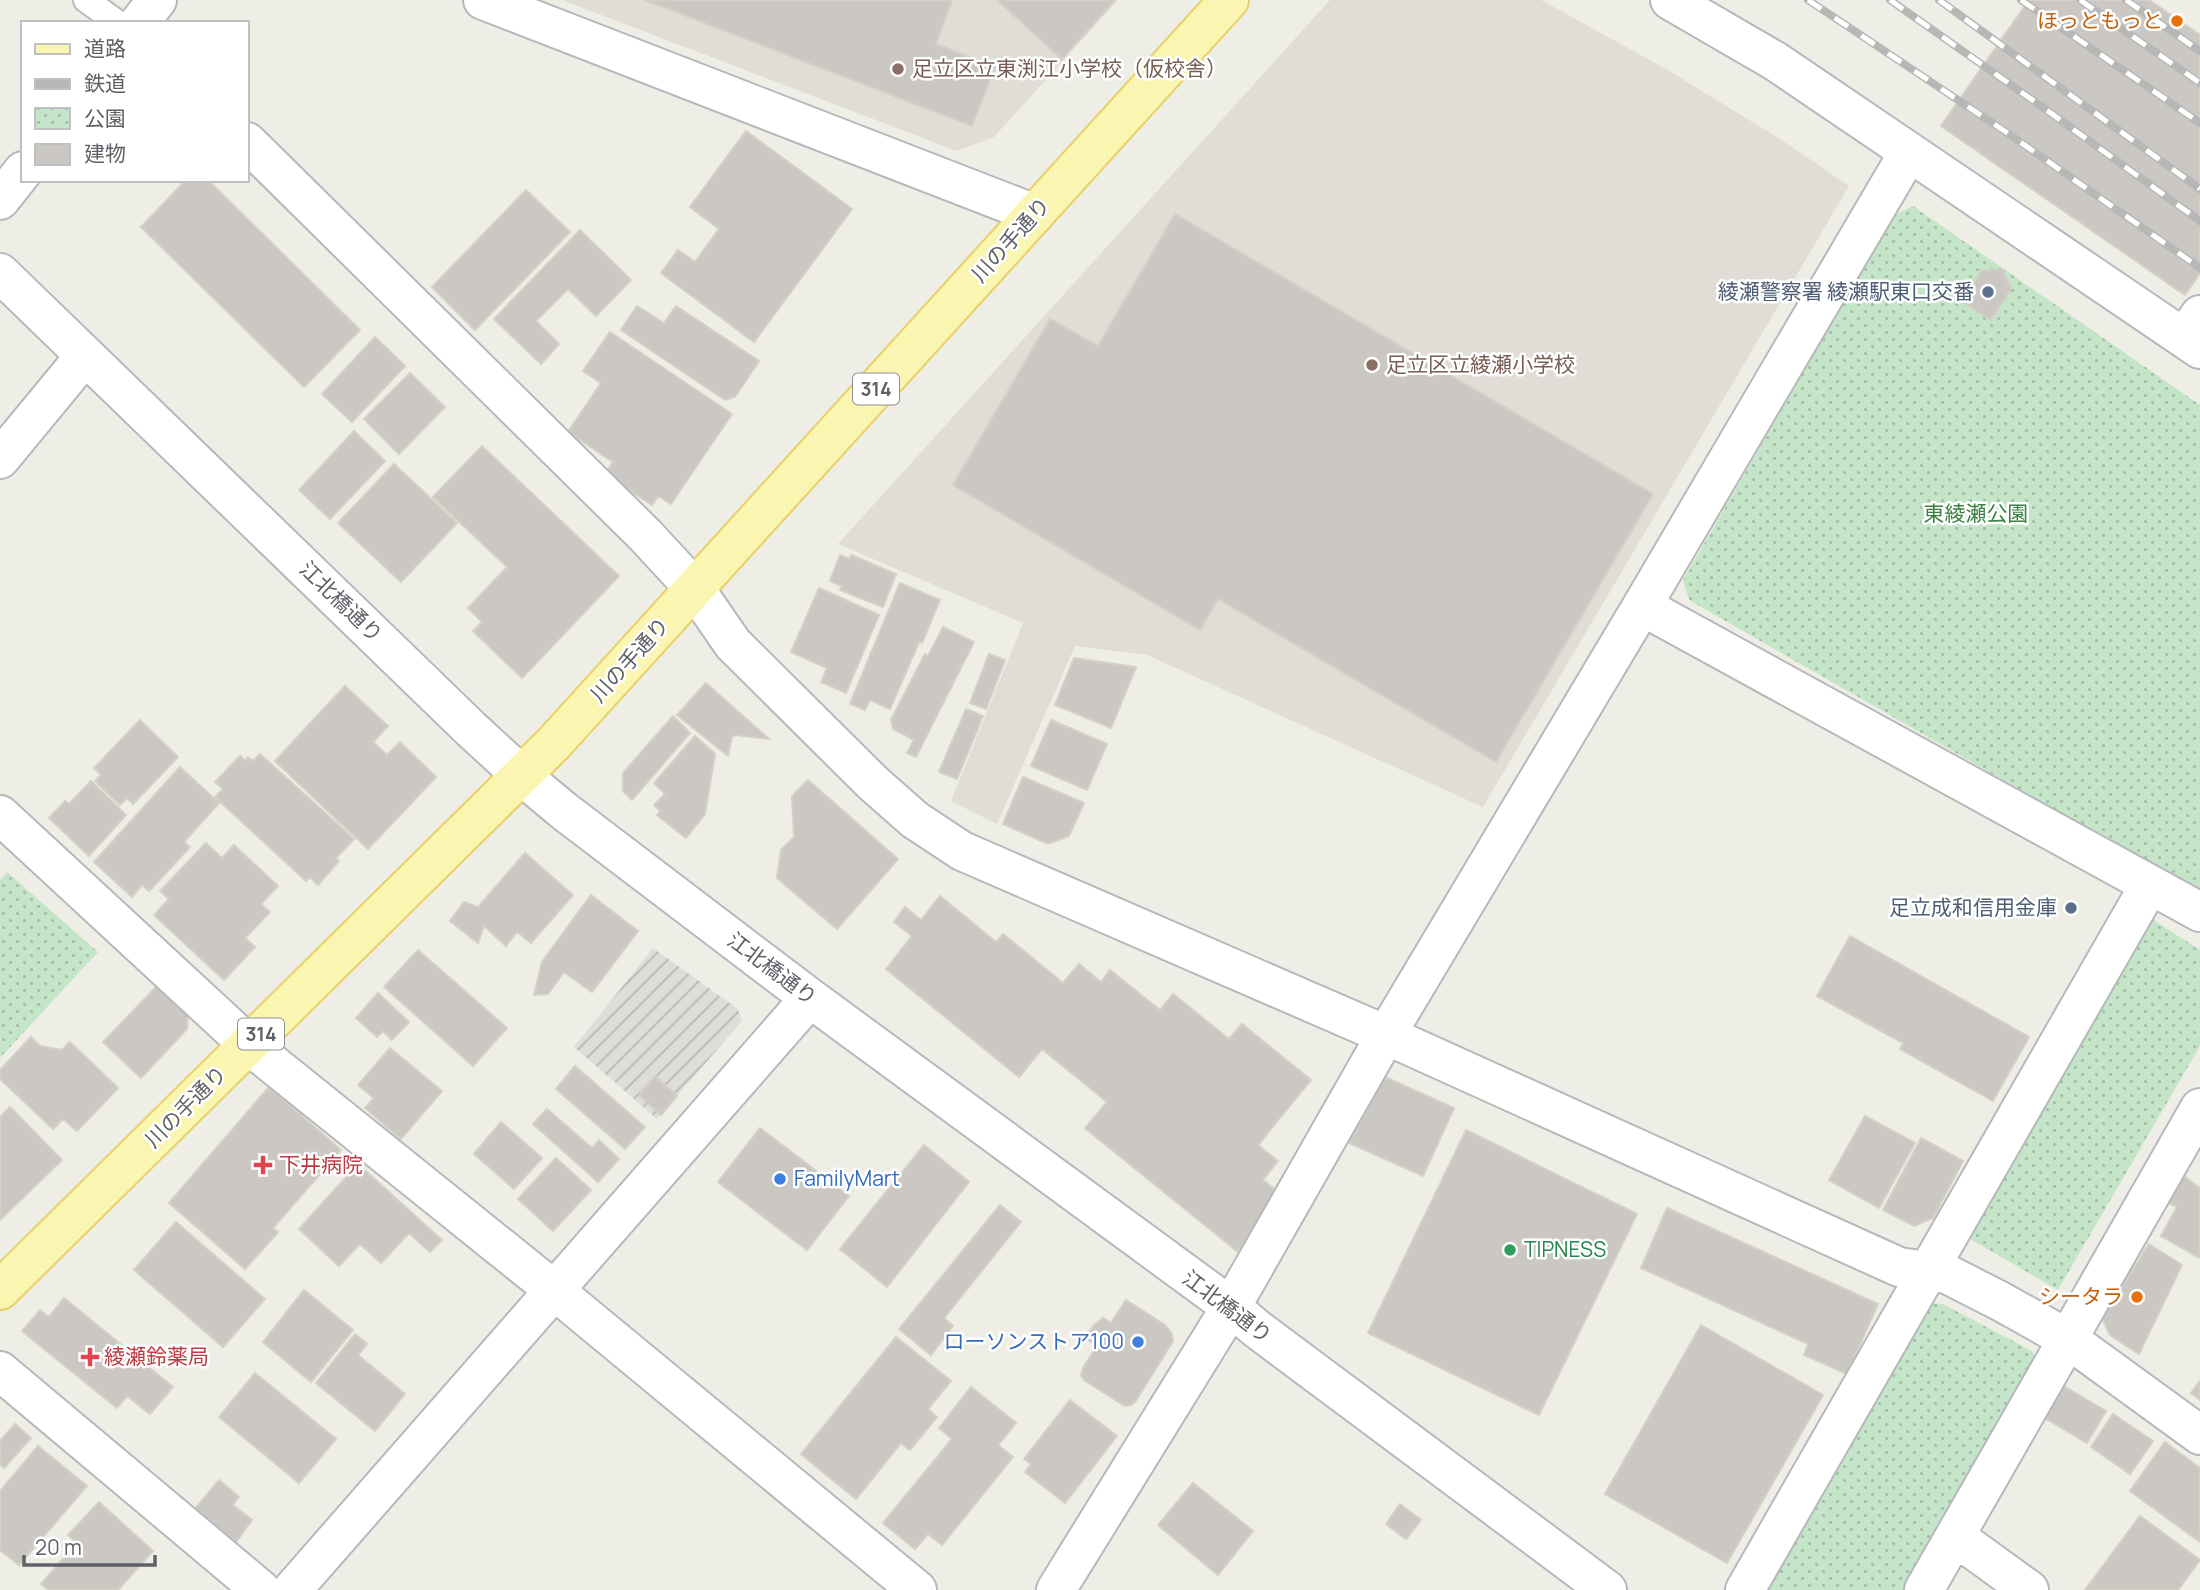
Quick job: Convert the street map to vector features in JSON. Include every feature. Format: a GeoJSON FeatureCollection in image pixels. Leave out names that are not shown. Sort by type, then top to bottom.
{"type":"FeatureCollection","features":[{"type":"Feature","properties":{"kind":"main road","name":"川の手通り"},"geometry":{"type":"LineString","coordinates":[[0,1290],[522,776],[1229,0]]}},
{"type":"Feature","properties":{"kind":"street"},"geometry":{"type":"LineString","coordinates":[[141,21],[157,0]]}},
{"type":"Feature","properties":{"kind":"street"},"geometry":{"type":"LineString","coordinates":[[483,0],[1035,214]]}},
{"type":"Feature","properties":{"kind":"street"},"geometry":{"type":"LineString","coordinates":[[1670,0],[1775,61],[1909,152],[2194,334]]}},
{"type":"Feature","properties":{"kind":"street"},"geometry":{"type":"LineString","coordinates":[[248,143],[645,535],[695,589],[733,644],[873,783],[915,820],[962,851],[1386,1035],[1899,1267],[1947,1274],[2068,1339],[2200,1435]]}},
{"type":"Feature","properties":{"kind":"street"},"geometry":{"type":"LineString","coordinates":[[1056,1590],[1231,1307],[1386,1035],[1909,152]]}},
{"type":"Feature","properties":{"kind":"street"},"geometry":{"type":"LineString","coordinates":[[0,200],[21,174]]}},
{"type":"Feature","properties":{"kind":"street","name":"江北橋通り"},"geometry":{"type":"LineString","coordinates":[[0,273],[522,776],[564,811],[810,998],[1231,1307],[1607,1590]]}},
{"type":"Feature","properties":{"kind":"street"},"geometry":{"type":"LineString","coordinates":[[0,459],[85,356]]}},
{"type":"Feature","properties":{"kind":"street"},"geometry":{"type":"LineString","coordinates":[[1642,606],[2200,912]]}},
{"type":"Feature","properties":{"kind":"street"},"geometry":{"type":"LineString","coordinates":[[0,815],[249,1045],[555,1291],[917,1590]]}},
{"type":"Feature","properties":{"kind":"street"},"geometry":{"type":"LineString","coordinates":[[1745,1590],[2149,886]]}},
{"type":"Feature","properties":{"kind":"street"},"geometry":{"type":"LineString","coordinates":[[292,1590],[810,998]]}},
{"type":"Feature","properties":{"kind":"street"},"geometry":{"type":"LineString","coordinates":[[1924,1590],[2200,1108]]}},
{"type":"Feature","properties":{"kind":"street"},"geometry":{"type":"LineString","coordinates":[[0,1371],[261,1590]]}},
{"type":"Feature","properties":{"kind":"street"},"geometry":{"type":"LineString","coordinates":[[1956,1537],[2029,1590]]}},
{"type":"Feature","properties":{"kind":"lane"},"geometry":{"type":"LineString","coordinates":[[86,0],[115,21]]}},
{"type":"Feature","properties":{"kind":"shaded area","name":"足立区立東渕江小学校（仮校舎）"},"geometry":{"type":"Polygon","coordinates":[[[562,0],[1118,0],[994,137],[957,151],[562,0]]]}},
{"type":"Feature","properties":{"kind":"shaded area","name":"足立区立綾瀬小学校"},"geometry":{"type":"Polygon","coordinates":[[[1330,0],[1541,0],[1666,69],[1780,139],[1849,186],[1483,807],[1147,655],[1075,646],[997,824],[951,801],[1023,623],[838,544],[1330,0]]]}},
{"type":"Feature","properties":{"kind":"shaded area"},"geometry":{"type":"Polygon","coordinates":[[[653,948],[738,1009],[742,1021],[657,1119],[574,1047],[653,948]]]}},
{"type":"Feature","properties":{"kind":"green space","name":"東綾瀬公園"},"geometry":{"type":"Polygon","coordinates":[[[1913,206],[2200,405],[2200,893],[1689,600],[1683,580],[1895,215],[1913,206]]]}},
{"type":"Feature","properties":{"kind":"green space"},"geometry":{"type":"Polygon","coordinates":[[[7,872],[98,952],[0,1058],[0,880],[7,872]]]}},
{"type":"Feature","properties":{"kind":"green space"},"geometry":{"type":"Polygon","coordinates":[[[2141,912],[2200,950],[2200,1046],[2058,1290],[1960,1233],[2141,912]]]}},
{"type":"Feature","properties":{"kind":"green space"},"geometry":{"type":"Polygon","coordinates":[[[1928,1303],[1943,1304],[2032,1351],[2038,1364],[1908,1590],[1764,1590],[1928,1303]]]}},
{"type":"Feature","properties":{"kind":"building"},"geometry":{"type":"Polygon","coordinates":[[[645,0],[952,0],[936,44],[995,67],[972,126],[645,0]]]}},
{"type":"Feature","properties":{"kind":"building"},"geometry":{"type":"Polygon","coordinates":[[[997,0],[1115,0],[1062,59],[997,0]]]}},
{"type":"Feature","properties":{"kind":"building"},"geometry":{"type":"Polygon","coordinates":[[[2029,0],[2149,0],[2200,35],[2200,273],[2185,295],[1941,126],[2029,0]]]}},
{"type":"Feature","properties":{"kind":"building"},"geometry":{"type":"Polygon","coordinates":[[[746,131],[852,209],[754,342],[661,273],[678,250],[695,262],[719,229],[690,207],[746,131]]]}},
{"type":"Feature","properties":{"kind":"building"},"geometry":{"type":"Polygon","coordinates":[[[184,182],[210,182],[360,330],[304,387],[141,227],[184,182]]]}},
{"type":"Feature","properties":{"kind":"building"},"geometry":{"type":"Polygon","coordinates":[[[526,190],[570,232],[475,330],[432,287],[526,190]]]}},
{"type":"Feature","properties":{"kind":"building"},"geometry":{"type":"Polygon","coordinates":[[[1175,214],[1653,494],[1496,762],[1218,599],[1200,630],[953,485],[1050,319],[1098,346],[1175,214]]]}},
{"type":"Feature","properties":{"kind":"building"},"geometry":{"type":"Polygon","coordinates":[[[580,230],[631,280],[596,316],[568,289],[536,321],[559,344],[541,364],[494,319],[580,230]]]}},
{"type":"Feature","properties":{"kind":"building"},"geometry":{"type":"Polygon","coordinates":[[[2002,269],[2011,289],[1991,320],[1962,302],[1981,271],[2002,269]]]}},
{"type":"Feature","properties":{"kind":"building"},"geometry":{"type":"Polygon","coordinates":[[[637,306],[664,323],[676,306],[759,361],[735,397],[725,400],[621,330],[637,306]]]}},
{"type":"Feature","properties":{"kind":"building"},"geometry":{"type":"Polygon","coordinates":[[[610,332],[732,414],[671,504],[658,496],[652,505],[605,474],[613,462],[568,432],[601,383],[583,371],[610,332]]]}},
{"type":"Feature","properties":{"kind":"building"},"geometry":{"type":"Polygon","coordinates":[[[375,337],[405,366],[352,422],[322,394],[375,337]]]}},
{"type":"Feature","properties":{"kind":"building"},"geometry":{"type":"Polygon","coordinates":[[[410,373],[445,407],[399,454],[364,419],[410,373]]]}},
{"type":"Feature","properties":{"kind":"building"},"geometry":{"type":"Polygon","coordinates":[[[354,431],[385,461],[330,519],[299,490],[354,431]]]}},
{"type":"Feature","properties":{"kind":"building"},"geometry":{"type":"Polygon","coordinates":[[[482,446],[619,576],[522,678],[473,631],[482,622],[468,608],[507,567],[433,497],[482,446]]]}},
{"type":"Feature","properties":{"kind":"building"},"geometry":{"type":"Polygon","coordinates":[[[394,464],[457,523],[401,582],[338,523],[394,464]]]}},
{"type":"Feature","properties":{"kind":"building"},"geometry":{"type":"Polygon","coordinates":[[[840,555],[850,559],[851,555],[896,574],[883,607],[840,590],[842,586],[830,581],[840,555]]]}},
{"type":"Feature","properties":{"kind":"building"},"geometry":{"type":"Polygon","coordinates":[[[900,583],[940,600],[890,709],[870,700],[865,710],[850,704],[900,583]]]}},
{"type":"Feature","properties":{"kind":"building"},"geometry":{"type":"Polygon","coordinates":[[[819,588],[879,615],[846,693],[821,682],[827,668],[791,652],[819,588]]]}},
{"type":"Feature","properties":{"kind":"building"},"geometry":{"type":"Polygon","coordinates":[[[943,627],[974,642],[916,757],[907,753],[914,740],[893,729],[891,720],[925,654],[928,656],[943,627]]]}},
{"type":"Feature","properties":{"kind":"building"},"geometry":{"type":"Polygon","coordinates":[[[989,654],[1005,660],[986,709],[970,703],[989,654]]]}},
{"type":"Feature","properties":{"kind":"building"},"geometry":{"type":"Polygon","coordinates":[[[1074,658],[1136,667],[1111,728],[1055,705],[1074,658]]]}},
{"type":"Feature","properties":{"kind":"building"},"geometry":{"type":"Polygon","coordinates":[[[706,683],[769,739],[735,735],[732,737],[728,756],[677,715],[706,683]]]}},
{"type":"Feature","properties":{"kind":"building"},"geometry":{"type":"Polygon","coordinates":[[[345,686],[388,726],[373,742],[387,755],[400,742],[436,777],[368,849],[275,761],[345,686]]]}},
{"type":"Feature","properties":{"kind":"building"},"geometry":{"type":"Polygon","coordinates":[[[966,709],[983,716],[957,779],[939,772],[966,709]]]}},
{"type":"Feature","properties":{"kind":"building"},"geometry":{"type":"Polygon","coordinates":[[[673,716],[690,733],[632,800],[623,791],[623,773],[673,716]]]}},
{"type":"Feature","properties":{"kind":"building"},"geometry":{"type":"Polygon","coordinates":[[[140,720],[178,757],[133,804],[127,798],[120,805],[95,781],[101,775],[94,768],[140,720]]]}},
{"type":"Feature","properties":{"kind":"building"},"geometry":{"type":"Polygon","coordinates":[[[1051,720],[1107,744],[1087,790],[1031,766],[1051,720]]]}},
{"type":"Feature","properties":{"kind":"building"},"geometry":{"type":"Polygon","coordinates":[[[695,736],[715,754],[705,814],[686,838],[657,815],[660,811],[654,805],[665,794],[654,783],[695,736]]]}},
{"type":"Feature","properties":{"kind":"building"},"geometry":{"type":"Polygon","coordinates":[[[260,754],[354,839],[336,858],[339,861],[318,885],[310,877],[306,881],[215,797],[223,789],[215,782],[240,756],[245,761],[248,757],[253,761],[260,754]]]}},
{"type":"Feature","properties":{"kind":"building"},"geometry":{"type":"Polygon","coordinates":[[[180,767],[219,803],[184,842],[190,847],[149,891],[142,885],[132,897],[94,862],[180,767]]]}},
{"type":"Feature","properties":{"kind":"building"},"geometry":{"type":"Polygon","coordinates":[[[1023,777],[1084,803],[1069,836],[1048,844],[1003,824],[1023,777]]]}},
{"type":"Feature","properties":{"kind":"building"},"geometry":{"type":"Polygon","coordinates":[[[808,780],[898,859],[837,929],[777,878],[781,850],[794,837],[792,796],[808,780]]]}},
{"type":"Feature","properties":{"kind":"building"},"geometry":{"type":"Polygon","coordinates":[[[91,781],[126,815],[89,856],[49,818],[65,801],[69,804],[91,781]]]}},
{"type":"Feature","properties":{"kind":"building"},"geometry":{"type":"Polygon","coordinates":[[[206,843],[222,858],[234,845],[278,886],[261,904],[270,912],[245,938],[255,947],[224,980],[154,915],[169,899],[160,891],[206,843]]]}},
{"type":"Feature","properties":{"kind":"building"},"geometry":{"type":"Polygon","coordinates":[[[525,853],[573,895],[531,943],[517,932],[506,946],[484,926],[478,943],[450,921],[464,902],[478,907],[525,853]]]}},
{"type":"Feature","properties":{"kind":"building"},"geometry":{"type":"Polygon","coordinates":[[[591,895],[638,931],[592,992],[564,972],[548,994],[534,995],[542,962],[591,895]]]}},
{"type":"Feature","properties":{"kind":"building"},"geometry":{"type":"Polygon","coordinates":[[[940,896],[996,942],[1003,934],[1063,983],[1079,964],[1101,982],[1110,970],[1160,1010],[1173,994],[1229,1039],[1242,1024],[1311,1080],[1258,1145],[1278,1161],[1263,1180],[1282,1195],[1237,1251],[1085,1128],[1107,1102],[1042,1049],[1019,1077],[886,969],[912,936],[894,922],[905,907],[921,920],[940,896]]]}},
{"type":"Feature","properties":{"kind":"building"},"geometry":{"type":"Polygon","coordinates":[[[1850,936],[2029,1037],[1993,1101],[1900,1049],[1903,1043],[1817,996],[1850,936]]]}},
{"type":"Feature","properties":{"kind":"building"},"geometry":{"type":"Polygon","coordinates":[[[418,950],[507,1028],[473,1066],[384,987],[418,950]]]}},
{"type":"Feature","properties":{"kind":"building"},"geometry":{"type":"Polygon","coordinates":[[[158,985],[188,1013],[187,1029],[141,1078],[103,1042],[158,985]]]}},
{"type":"Feature","properties":{"kind":"building"},"geometry":{"type":"Polygon","coordinates":[[[378,993],[409,1022],[392,1040],[383,1031],[377,1037],[356,1018],[378,993]]]}},
{"type":"Feature","properties":{"kind":"building"},"geometry":{"type":"Polygon","coordinates":[[[31,1037],[40,1046],[62,1050],[70,1042],[118,1088],[77,1131],[63,1119],[53,1129],[0,1079],[0,1070],[31,1037]]]}},
{"type":"Feature","properties":{"kind":"building"},"geometry":{"type":"Polygon","coordinates":[[[390,1048],[442,1091],[401,1139],[365,1108],[374,1098],[358,1085],[390,1048]]]}},
{"type":"Feature","properties":{"kind":"building"},"geometry":{"type":"Polygon","coordinates":[[[575,1066],[645,1127],[625,1149],[556,1089],[575,1066]]]}},
{"type":"Feature","properties":{"kind":"building"},"geometry":{"type":"Polygon","coordinates":[[[655,1076],[677,1096],[661,1115],[639,1095],[655,1076]]]}},
{"type":"Feature","properties":{"kind":"building"},"geometry":{"type":"Polygon","coordinates":[[[1385,1077],[1454,1108],[1423,1176],[1349,1143],[1385,1077]]]}},
{"type":"Feature","properties":{"kind":"building"},"geometry":{"type":"Polygon","coordinates":[[[269,1087],[341,1150],[273,1228],[278,1232],[245,1269],[169,1203],[269,1087]]]}},
{"type":"Feature","properties":{"kind":"building"},"geometry":{"type":"Polygon","coordinates":[[[10,1107],[62,1160],[0,1220],[0,1117],[10,1107]]]}},
{"type":"Feature","properties":{"kind":"building"},"geometry":{"type":"Polygon","coordinates":[[[547,1109],[592,1148],[599,1140],[619,1159],[598,1182],[533,1124],[547,1109]]]}},
{"type":"Feature","properties":{"kind":"building"},"geometry":{"type":"Polygon","coordinates":[[[1865,1116],[1915,1143],[1879,1208],[1829,1180],[1865,1116]]]}},
{"type":"Feature","properties":{"kind":"building"},"geometry":{"type":"Polygon","coordinates":[[[501,1122],[542,1158],[514,1189],[474,1154],[501,1122]]]}},
{"type":"Feature","properties":{"kind":"building"},"geometry":{"type":"Polygon","coordinates":[[[760,1128],[849,1196],[807,1250],[718,1182],[760,1128]]]}},
{"type":"Feature","properties":{"kind":"building"},"geometry":{"type":"Polygon","coordinates":[[[1466,1130],[1637,1214],[1539,1415],[1368,1333],[1466,1130]]]}},
{"type":"Feature","properties":{"kind":"building"},"geometry":{"type":"Polygon","coordinates":[[[1921,1138],[1963,1161],[1933,1218],[1914,1226],[1883,1210],[1921,1138]]]}},
{"type":"Feature","properties":{"kind":"building"},"geometry":{"type":"Polygon","coordinates":[[[924,1145],[969,1182],[887,1287],[840,1249],[924,1145]]]}},
{"type":"Feature","properties":{"kind":"building"},"geometry":{"type":"Polygon","coordinates":[[[556,1158],[591,1190],[553,1231],[518,1199],[556,1158]]]}},
{"type":"Feature","properties":{"kind":"building"},"geometry":{"type":"Polygon","coordinates":[[[358,1164],[442,1240],[430,1252],[409,1233],[381,1263],[360,1244],[339,1266],[299,1229],[358,1164]]]}},
{"type":"Feature","properties":{"kind":"building"},"geometry":{"type":"Polygon","coordinates":[[[2182,1175],[2200,1188],[2200,1258],[2161,1236],[2177,1207],[2167,1202],[2182,1175]]]}},
{"type":"Feature","properties":{"kind":"building"},"geometry":{"type":"Polygon","coordinates":[[[1000,1205],[1021,1222],[944,1318],[953,1326],[931,1355],[899,1329],[1000,1205]]]}},
{"type":"Feature","properties":{"kind":"building"},"geometry":{"type":"Polygon","coordinates":[[[1667,1208],[1878,1304],[1847,1374],[1804,1355],[1808,1344],[1641,1268],[1667,1208]]]}},
{"type":"Feature","properties":{"kind":"building"},"geometry":{"type":"Polygon","coordinates":[[[176,1222],[265,1299],[223,1347],[134,1270],[176,1222]]]}},
{"type":"Feature","properties":{"kind":"building"},"geometry":{"type":"Polygon","coordinates":[[[2149,1244],[2182,1265],[2139,1354],[2110,1335],[2102,1318],[2149,1244]]]}},
{"type":"Feature","properties":{"kind":"building"},"geometry":{"type":"Polygon","coordinates":[[[304,1290],[353,1330],[311,1382],[263,1342],[304,1290]]]}},
{"type":"Feature","properties":{"kind":"building"},"geometry":{"type":"Polygon","coordinates":[[[64,1298],[173,1387],[150,1414],[127,1396],[117,1408],[22,1331],[40,1310],[49,1317],[64,1298]]]}},
{"type":"Feature","properties":{"kind":"building"},"geometry":{"type":"Polygon","coordinates":[[[1126,1300],[1165,1325],[1172,1334],[1173,1341],[1135,1402],[1125,1406],[1084,1380],[1081,1375],[1097,1346],[1085,1338],[1103,1318],[1111,1323],[1126,1300]]]}},
{"type":"Feature","properties":{"kind":"building"},"geometry":{"type":"Polygon","coordinates":[[[1701,1325],[1823,1395],[1727,1563],[1605,1494],[1701,1325]]]}},
{"type":"Feature","properties":{"kind":"building"},"geometry":{"type":"Polygon","coordinates":[[[355,1334],[367,1344],[358,1355],[405,1394],[375,1431],[316,1383],[355,1334]]]}},
{"type":"Feature","properties":{"kind":"building"},"geometry":{"type":"Polygon","coordinates":[[[896,1337],[951,1381],[928,1409],[937,1417],[910,1450],[901,1443],[856,1499],[801,1454],[896,1337]]]}},
{"type":"Feature","properties":{"kind":"building"},"geometry":{"type":"Polygon","coordinates":[[[255,1373],[336,1439],[299,1483],[219,1417],[255,1373]]]}},
{"type":"Feature","properties":{"kind":"building"},"geometry":{"type":"Polygon","coordinates":[[[2200,1381],[2200,1400],[2191,1393],[2200,1381]]]}},
{"type":"Feature","properties":{"kind":"building"},"geometry":{"type":"Polygon","coordinates":[[[2062,1385],[2106,1411],[2087,1443],[2043,1417],[2062,1385]]]}},
{"type":"Feature","properties":{"kind":"building"},"geometry":{"type":"Polygon","coordinates":[[[971,1387],[1016,1423],[998,1445],[1013,1457],[942,1545],[928,1534],[915,1549],[883,1523],[952,1439],[939,1428],[971,1387]]]}},
{"type":"Feature","properties":{"kind":"building"},"geometry":{"type":"Polygon","coordinates":[[[1070,1400],[1117,1436],[1065,1503],[1025,1472],[1031,1464],[1024,1459],[1070,1400]]]}},
{"type":"Feature","properties":{"kind":"building"},"geometry":{"type":"Polygon","coordinates":[[[2113,1414],[2153,1441],[2130,1474],[2091,1447],[2113,1414]]]}},
{"type":"Feature","properties":{"kind":"building"},"geometry":{"type":"Polygon","coordinates":[[[15,1424],[31,1438],[4,1468],[0,1464],[0,1441],[15,1424]]]}},
{"type":"Feature","properties":{"kind":"building"},"geometry":{"type":"Polygon","coordinates":[[[2165,1442],[2200,1468],[2200,1542],[2130,1491],[2165,1442]]]}},
{"type":"Feature","properties":{"kind":"building"},"geometry":{"type":"Polygon","coordinates":[[[38,1446],[87,1486],[19,1565],[0,1550],[0,1491],[38,1446]]]}},
{"type":"Feature","properties":{"kind":"building"},"geometry":{"type":"Polygon","coordinates":[[[219,1480],[239,1497],[233,1505],[252,1520],[236,1542],[195,1509],[219,1480]]]}},
{"type":"Feature","properties":{"kind":"building"},"geometry":{"type":"Polygon","coordinates":[[[1193,1483],[1253,1531],[1218,1575],[1158,1525],[1193,1483]]]}},
{"type":"Feature","properties":{"kind":"building"},"geometry":{"type":"Polygon","coordinates":[[[99,1502],[153,1551],[118,1590],[48,1590],[41,1584],[77,1543],[68,1535],[99,1502]]]}},
{"type":"Feature","properties":{"kind":"building"},"geometry":{"type":"Polygon","coordinates":[[[1400,1504],[1421,1520],[1406,1539],[1386,1524],[1400,1504]]]}},
{"type":"Feature","properties":{"kind":"building"},"geometry":{"type":"Polygon","coordinates":[[[2140,1516],[2200,1560],[2178,1590],[2085,1590],[2140,1516]]]}},
{"type":"Feature","properties":{"kind":"railway"},"geometry":{"type":"LineString","coordinates":[[1808,0],[2006,132],[2200,268]]}},
{"type":"Feature","properties":{"kind":"railway"},"geometry":{"type":"LineString","coordinates":[[1890,0],[2200,221]]}},
{"type":"Feature","properties":{"kind":"railway"},"geometry":{"type":"LineString","coordinates":[[1939,0],[2200,189]]}},
{"type":"Feature","properties":{"kind":"railway"},"geometry":{"type":"LineString","coordinates":[[2021,0],[2200,123]]}},
{"type":"Feature","properties":{"kind":"railway"},"geometry":{"type":"LineString","coordinates":[[2080,0],[2200,83]]}},
{"type":"Feature","properties":{"kind":"railway"},"geometry":{"type":"LineString","coordinates":[[2126,0],[2200,51]]}},
{"type":"Feature","properties":{"kind":"place","name":"ほっともっと"},"geometry":{"type":"Point","coordinates":[2177,21]}},
{"type":"Feature","properties":{"kind":"place","name":"足立区立東渕江小学校（仮校舎）"},"geometry":{"type":"Point","coordinates":[898,69]}},
{"type":"Feature","properties":{"kind":"place","name":"綾瀬警察署 綾瀬駅東口交番"},"geometry":{"type":"Point","coordinates":[1988,292]}},
{"type":"Feature","properties":{"kind":"place","name":"足立区立綾瀬小学校"},"geometry":{"type":"Point","coordinates":[1372,365]}},
{"type":"Feature","properties":{"kind":"place","name":"足立成和信用金庫"},"geometry":{"type":"Point","coordinates":[2071,908]}},
{"type":"Feature","properties":{"kind":"place","name":"下井病院"},"geometry":{"type":"Point","coordinates":[263,1165]}},
{"type":"Feature","properties":{"kind":"place","name":"FamilyMart"},"geometry":{"type":"Point","coordinates":[780,1179]}},
{"type":"Feature","properties":{"kind":"place","name":"TIPNESS"},"geometry":{"type":"Point","coordinates":[1510,1250]}},
{"type":"Feature","properties":{"kind":"place","name":"シータラ"},"geometry":{"type":"Point","coordinates":[2137,1297]}},
{"type":"Feature","properties":{"kind":"place","name":"ローソンストア100"},"geometry":{"type":"Point","coordinates":[1138,1342]}},
{"type":"Feature","properties":{"kind":"place","name":"綾瀬鈴薬局"},"geometry":{"type":"Point","coordinates":[90,1357]}}]}
